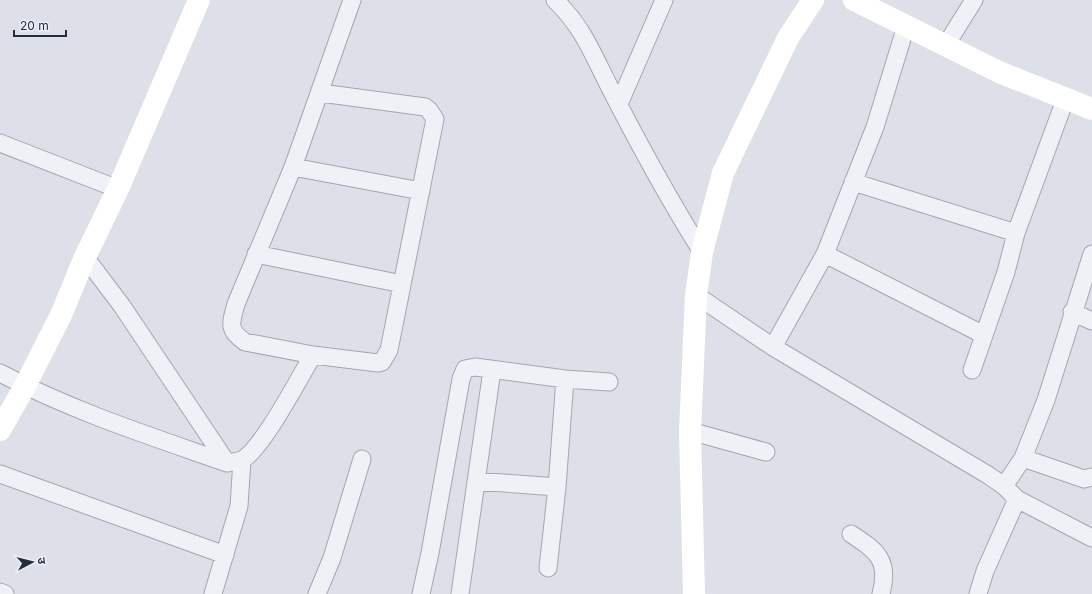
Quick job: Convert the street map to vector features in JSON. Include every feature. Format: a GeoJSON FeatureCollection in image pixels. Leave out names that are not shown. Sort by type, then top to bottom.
{"type":"FeatureCollection","features":[{"type":"Feature","properties":{"kind":"street"},"geometry":{"type":"LineString","coordinates":[[0,430],[25,386],[61,315],[84,257],[118,189],[199,0]]}},
{"type":"Feature","properties":{"kind":"street"},"geometry":{"type":"LineString","coordinates":[[321,94],[425,107],[433,114],[435,124],[420,191],[389,350],[382,362],[368,364],[245,342],[233,332],[232,321],[236,304],[293,167],[321,94],[352,0]]}},
{"type":"Feature","properties":{"kind":"street"},"geometry":{"type":"LineString","coordinates":[[555,0],[570,14],[582,30],[619,104],[684,224],[702,252]]}},
{"type":"Feature","properties":{"kind":"street"},"geometry":{"type":"LineString","coordinates":[[619,104],[664,0]]}},
{"type":"Feature","properties":{"kind":"street"},"geometry":{"type":"LineString","coordinates":[[694,594],[690,431],[696,295],[702,252],[723,173],[788,38],[813,0]]}},
{"type":"Feature","properties":{"kind":"street"},"geometry":{"type":"LineString","coordinates":[[854,0],[999,72],[1066,100],[1092,109]]}},
{"type":"Feature","properties":{"kind":"street"},"geometry":{"type":"LineString","coordinates":[[946,45],[974,0]]}},
{"type":"Feature","properties":{"kind":"street"},"geometry":{"type":"LineString","coordinates":[[773,347],[825,254],[875,127],[906,26]]}},
{"type":"Feature","properties":{"kind":"street"},"geometry":{"type":"LineString","coordinates":[[972,370],[1006,272],[1016,233],[1066,100]]}},
{"type":"Feature","properties":{"kind":"street"},"geometry":{"type":"LineString","coordinates":[[0,143],[118,189]]}},
{"type":"Feature","properties":{"kind":"street"},"geometry":{"type":"LineString","coordinates":[[293,167],[420,191]]}},
{"type":"Feature","properties":{"kind":"street"},"geometry":{"type":"LineString","coordinates":[[853,182],[1016,233]]}},
{"type":"Feature","properties":{"kind":"street"},"geometry":{"type":"LineString","coordinates":[[256,254],[402,284]]}},
{"type":"Feature","properties":{"kind":"street"},"geometry":{"type":"LineString","coordinates":[[825,254],[984,334]]}},
{"type":"Feature","properties":{"kind":"street"},"geometry":{"type":"LineString","coordinates":[[1004,486],[1023,458],[1046,400],[1072,312],[1092,254]]}},
{"type":"Feature","properties":{"kind":"street"},"geometry":{"type":"LineString","coordinates":[[84,257],[118,299],[234,461],[239,506],[213,594]]}},
{"type":"Feature","properties":{"kind":"street"},"geometry":{"type":"LineString","coordinates":[[696,295],[773,347],[1004,486],[1017,499],[1092,538]]}},
{"type":"Feature","properties":{"kind":"street"},"geometry":{"type":"LineString","coordinates":[[1072,312],[1092,321]]}},
{"type":"Feature","properties":{"kind":"street"},"geometry":{"type":"LineString","coordinates":[[0,373],[25,386],[119,425],[234,461],[254,450],[264,436],[312,355]]}},
{"type":"Feature","properties":{"kind":"street"},"geometry":{"type":"LineString","coordinates":[[421,594],[430,553],[461,379],[465,369],[469,367],[565,379],[609,382]]}},
{"type":"Feature","properties":{"kind":"street"},"geometry":{"type":"LineString","coordinates":[[460,594],[492,370]]}},
{"type":"Feature","properties":{"kind":"street"},"geometry":{"type":"LineString","coordinates":[[548,568],[557,487],[565,379]]}},
{"type":"Feature","properties":{"kind":"street"},"geometry":{"type":"LineString","coordinates":[[690,431],[766,452]]}},
{"type":"Feature","properties":{"kind":"street"},"geometry":{"type":"LineString","coordinates":[[1023,458],[1084,479],[1092,477]]}},
{"type":"Feature","properties":{"kind":"street"},"geometry":{"type":"LineString","coordinates":[[317,594],[332,558],[362,459]]}},
{"type":"Feature","properties":{"kind":"street"},"geometry":{"type":"LineString","coordinates":[[0,474],[225,555]]}},
{"type":"Feature","properties":{"kind":"street"},"geometry":{"type":"LineString","coordinates":[[476,481],[557,487]]}},
{"type":"Feature","properties":{"kind":"street"},"geometry":{"type":"LineString","coordinates":[[978,594],[985,571],[1017,499]]}},
{"type":"Feature","properties":{"kind":"street"},"geometry":{"type":"LineString","coordinates":[[851,534],[878,553],[882,562],[883,575],[881,594]]}},
{"type":"Feature","properties":{"kind":"street"},"geometry":{"type":"LineString","coordinates":[[0,592],[6,594]]}}]}
